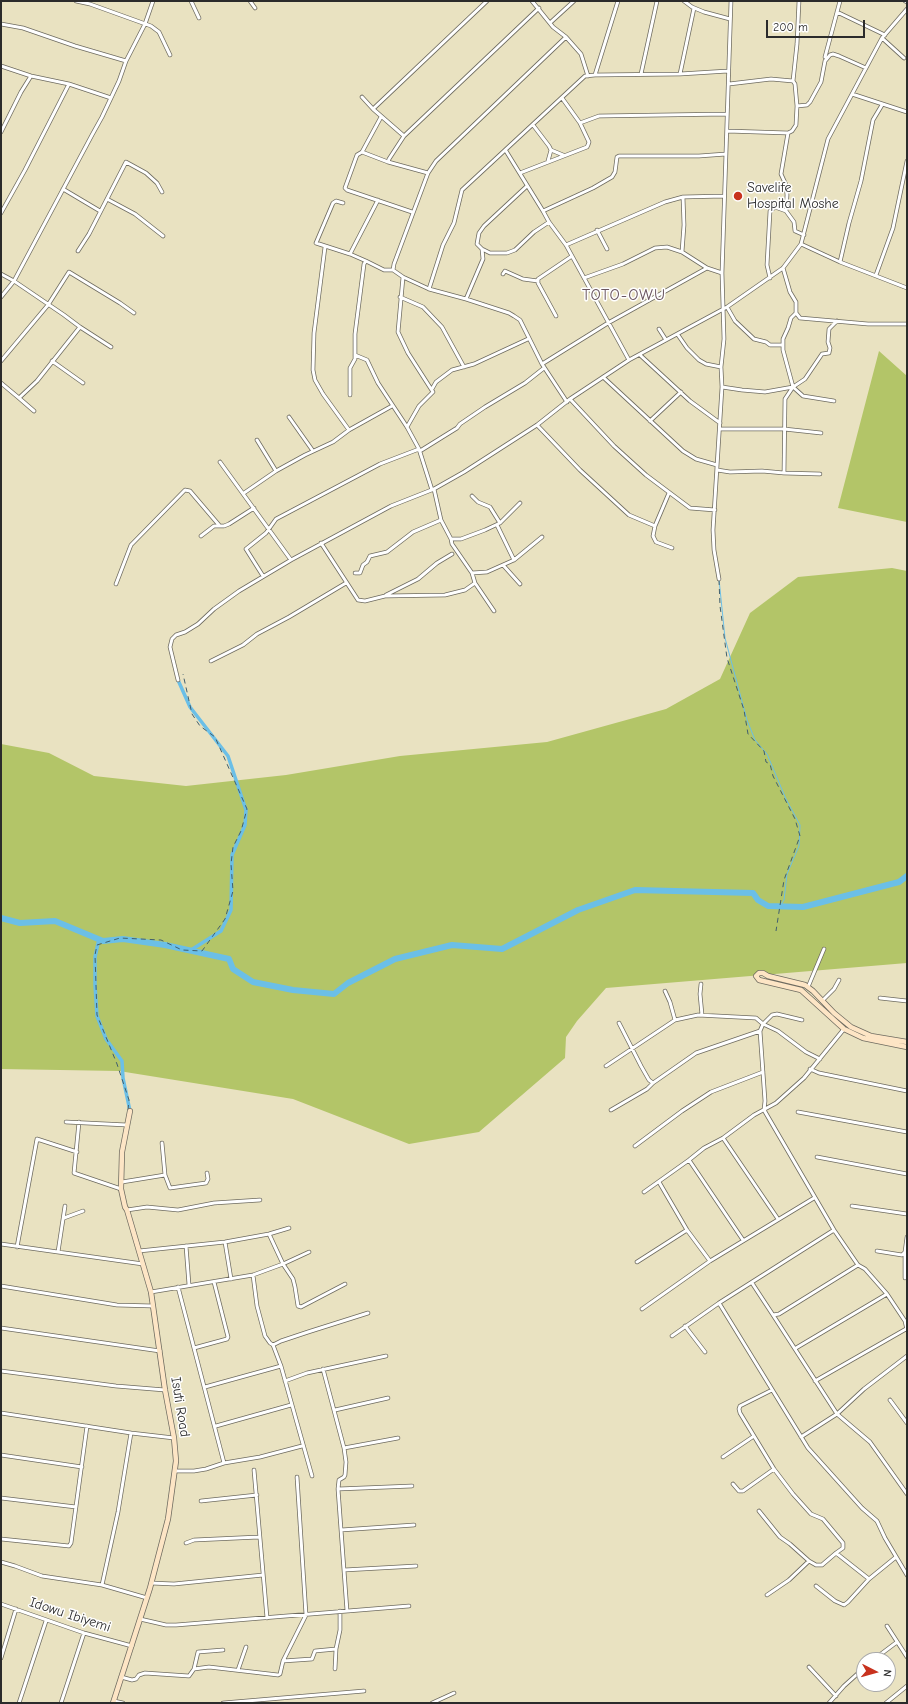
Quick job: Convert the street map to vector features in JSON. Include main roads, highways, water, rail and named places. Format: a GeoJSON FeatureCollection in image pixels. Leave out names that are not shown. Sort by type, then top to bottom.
{"type":"FeatureCollection","features":[{"type":"Feature","properties":{"kind":"waterway"},"geometry":{"type":"LineString","coordinates":[[719,579],[725,638],[747,720],[755,740],[767,754],[786,799],[800,825],[799,846],[787,874],[784,900],[780,906]]}},
{"type":"Feature","properties":{"kind":"waterway"},"geometry":{"type":"LineString","coordinates":[[178,680],[190,707],[228,756],[246,810],[245,825],[232,855],[231,910],[221,931],[191,950]]}},
{"type":"Feature","properties":{"kind":"waterway"},"geometry":{"type":"LineString","coordinates":[[1,918],[20,923],[55,921],[103,941],[123,939],[165,945],[229,959],[233,969],[253,982],[293,990],[334,994],[348,983],[395,959],[452,945],[502,949],[578,910],[635,890],[753,893],[758,900],[768,906],[803,907],[899,882],[907,876]]}},
{"type":"Feature","properties":{"kind":"waterway"},"geometry":{"type":"LineString","coordinates":[[99,939],[95,957],[97,1016],[106,1039],[122,1061],[123,1078],[130,1111]]}},
{"type":"Feature","properties":{"kind":"place","name":"Savelife Hospital Moshe"},"geometry":{"type":"Point","coordinates":[738,196]}},
{"type":"Feature","properties":{"kind":"district","name":"TOTO-OWU"},"geometry":{"type":"Point","coordinates":[624,295]}}]}
